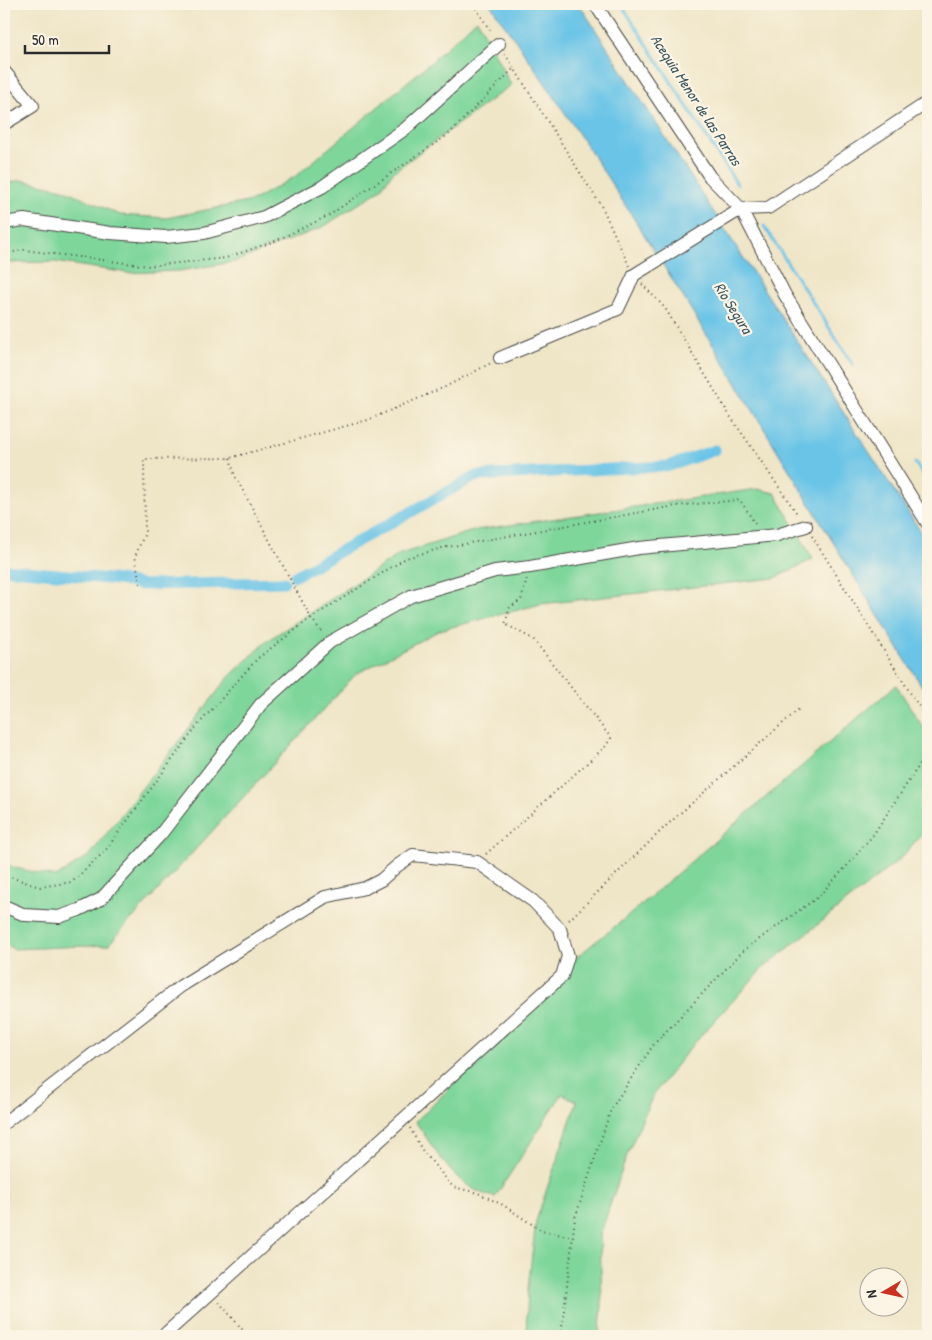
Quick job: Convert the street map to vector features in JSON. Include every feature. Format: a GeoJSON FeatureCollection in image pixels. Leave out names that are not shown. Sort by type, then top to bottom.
{"type":"FeatureCollection","features":[{"type":"Feature","properties":{"kind":"street"},"geometry":{"type":"LineString","coordinates":[[595,4],[710,177],[741,209],[785,296],[928,524]]}},
{"type":"Feature","properties":{"kind":"street"},"geometry":{"type":"LineString","coordinates":[[4,223],[24,220],[110,233],[166,237],[204,233],[264,217],[322,187],[405,129],[499,44]]}},
{"type":"Feature","properties":{"kind":"street"},"geometry":{"type":"LineString","coordinates":[[4,71],[33,106],[4,124]]}},
{"type":"Feature","properties":{"kind":"street"},"geometry":{"type":"LineString","coordinates":[[500,358],[618,309],[634,275],[741,209],[768,208],[928,102]]}},
{"type":"Feature","properties":{"kind":"street"},"geometry":{"type":"LineString","coordinates":[[4,906],[26,914],[59,917],[101,899],[160,835],[261,704],[330,642],[411,596],[495,571],[530,567],[639,548],[777,535],[806,526]]}},
{"type":"Feature","properties":{"kind":"street"},"geometry":{"type":"LineString","coordinates":[[4,1123],[182,986],[325,897],[365,888],[381,880],[397,866],[413,856],[478,862],[533,901],[560,929],[568,956],[562,976],[163,1336]]}},
{"type":"Feature","properties":{"kind":"path"},"geometry":{"type":"LineString","coordinates":[[473,4],[603,209],[634,275],[666,308],[730,416],[806,526],[928,721]]}},
{"type":"Feature","properties":{"kind":"path"},"geometry":{"type":"LineString","coordinates":[[140,584],[135,556],[145,532],[144,459],[230,458],[368,420],[445,387],[500,358]]}},
{"type":"Feature","properties":{"kind":"path"},"geometry":{"type":"LineString","coordinates":[[230,458],[235,476],[311,618],[330,642]]}},
{"type":"Feature","properties":{"kind":"path"},"geometry":{"type":"LineString","coordinates":[[4,871],[8,876],[39,887],[72,882],[106,851],[197,726],[258,658],[311,618],[406,558],[452,546],[675,506],[740,500],[754,520],[762,537]]}},
{"type":"Feature","properties":{"kind":"path"},"geometry":{"type":"LineString","coordinates":[[478,862],[605,746],[611,738],[533,639],[505,624],[510,607],[521,600],[530,567]]}},
{"type":"Feature","properties":{"kind":"path"},"geometry":{"type":"LineString","coordinates":[[560,929],[667,825],[799,709]]}},
{"type":"Feature","properties":{"kind":"path"},"geometry":{"type":"LineString","coordinates":[[561,1336],[575,1218],[611,1109],[654,1044],[744,950],[818,897],[873,835],[928,752]]}},
{"type":"Feature","properties":{"kind":"path"},"geometry":{"type":"LineString","coordinates":[[404,1119],[422,1150],[453,1186],[478,1193],[502,1205],[542,1231],[573,1237]]}},
{"type":"Feature","properties":{"kind":"path"},"geometry":{"type":"LineString","coordinates":[[211,1293],[248,1336]]}},
{"type":"Feature","properties":{"kind":"green space"},"geometry":{"type":"Polygon","coordinates":[[[477,19],[511,85],[393,172],[380,190],[323,227],[234,262],[179,271],[128,273],[55,262],[4,263],[4,184],[21,180],[63,189],[120,215],[166,218],[252,201],[296,176],[431,62],[477,19]]]}},
{"type":"Feature","properties":{"kind":"green space"},"geometry":{"type":"Polygon","coordinates":[[[757,489],[775,493],[813,559],[775,578],[541,604],[440,630],[356,674],[108,945],[14,949],[4,944],[4,857],[11,867],[56,877],[90,855],[228,678],[267,641],[400,554],[476,530],[757,489]]]}},
{"type":"Feature","properties":{"kind":"green space"},"geometry":{"type":"Polygon","coordinates":[[[896,685],[928,735],[928,827],[900,859],[762,969],[693,1044],[653,1095],[627,1155],[600,1235],[602,1306],[599,1336],[526,1336],[528,1288],[536,1221],[577,1101],[562,1094],[495,1197],[481,1193],[458,1178],[439,1157],[415,1121],[579,955],[628,916],[896,685]]]}},
{"type":"Feature","properties":{"kind":"water","name":"Río Segura"},"geometry":{"type":"Polygon","coordinates":[[[490,4],[579,4],[928,543],[928,696],[605,173],[490,4]]]}},
{"type":"Feature","properties":{"kind":"waterway","name":"Acequia Menor de las Parras"},"geometry":{"type":"LineString","coordinates":[[621,4],[737,184]]}},
{"type":"Feature","properties":{"kind":"waterway","name":"Acequia Menor de las Parras"},"geometry":{"type":"LineString","coordinates":[[764,226],[853,365]]}},
{"type":"Feature","properties":{"kind":"waterway"},"geometry":{"type":"LineString","coordinates":[[295,576],[476,476],[669,466],[715,450]]}},
{"type":"Feature","properties":{"kind":"waterway","name":"Acequia Menor de las Parras"},"geometry":{"type":"LineString","coordinates":[[915,463],[928,481]]}},
{"type":"Feature","properties":{"kind":"waterway"},"geometry":{"type":"LineString","coordinates":[[4,569],[119,580],[143,585],[284,582]]}}]}
